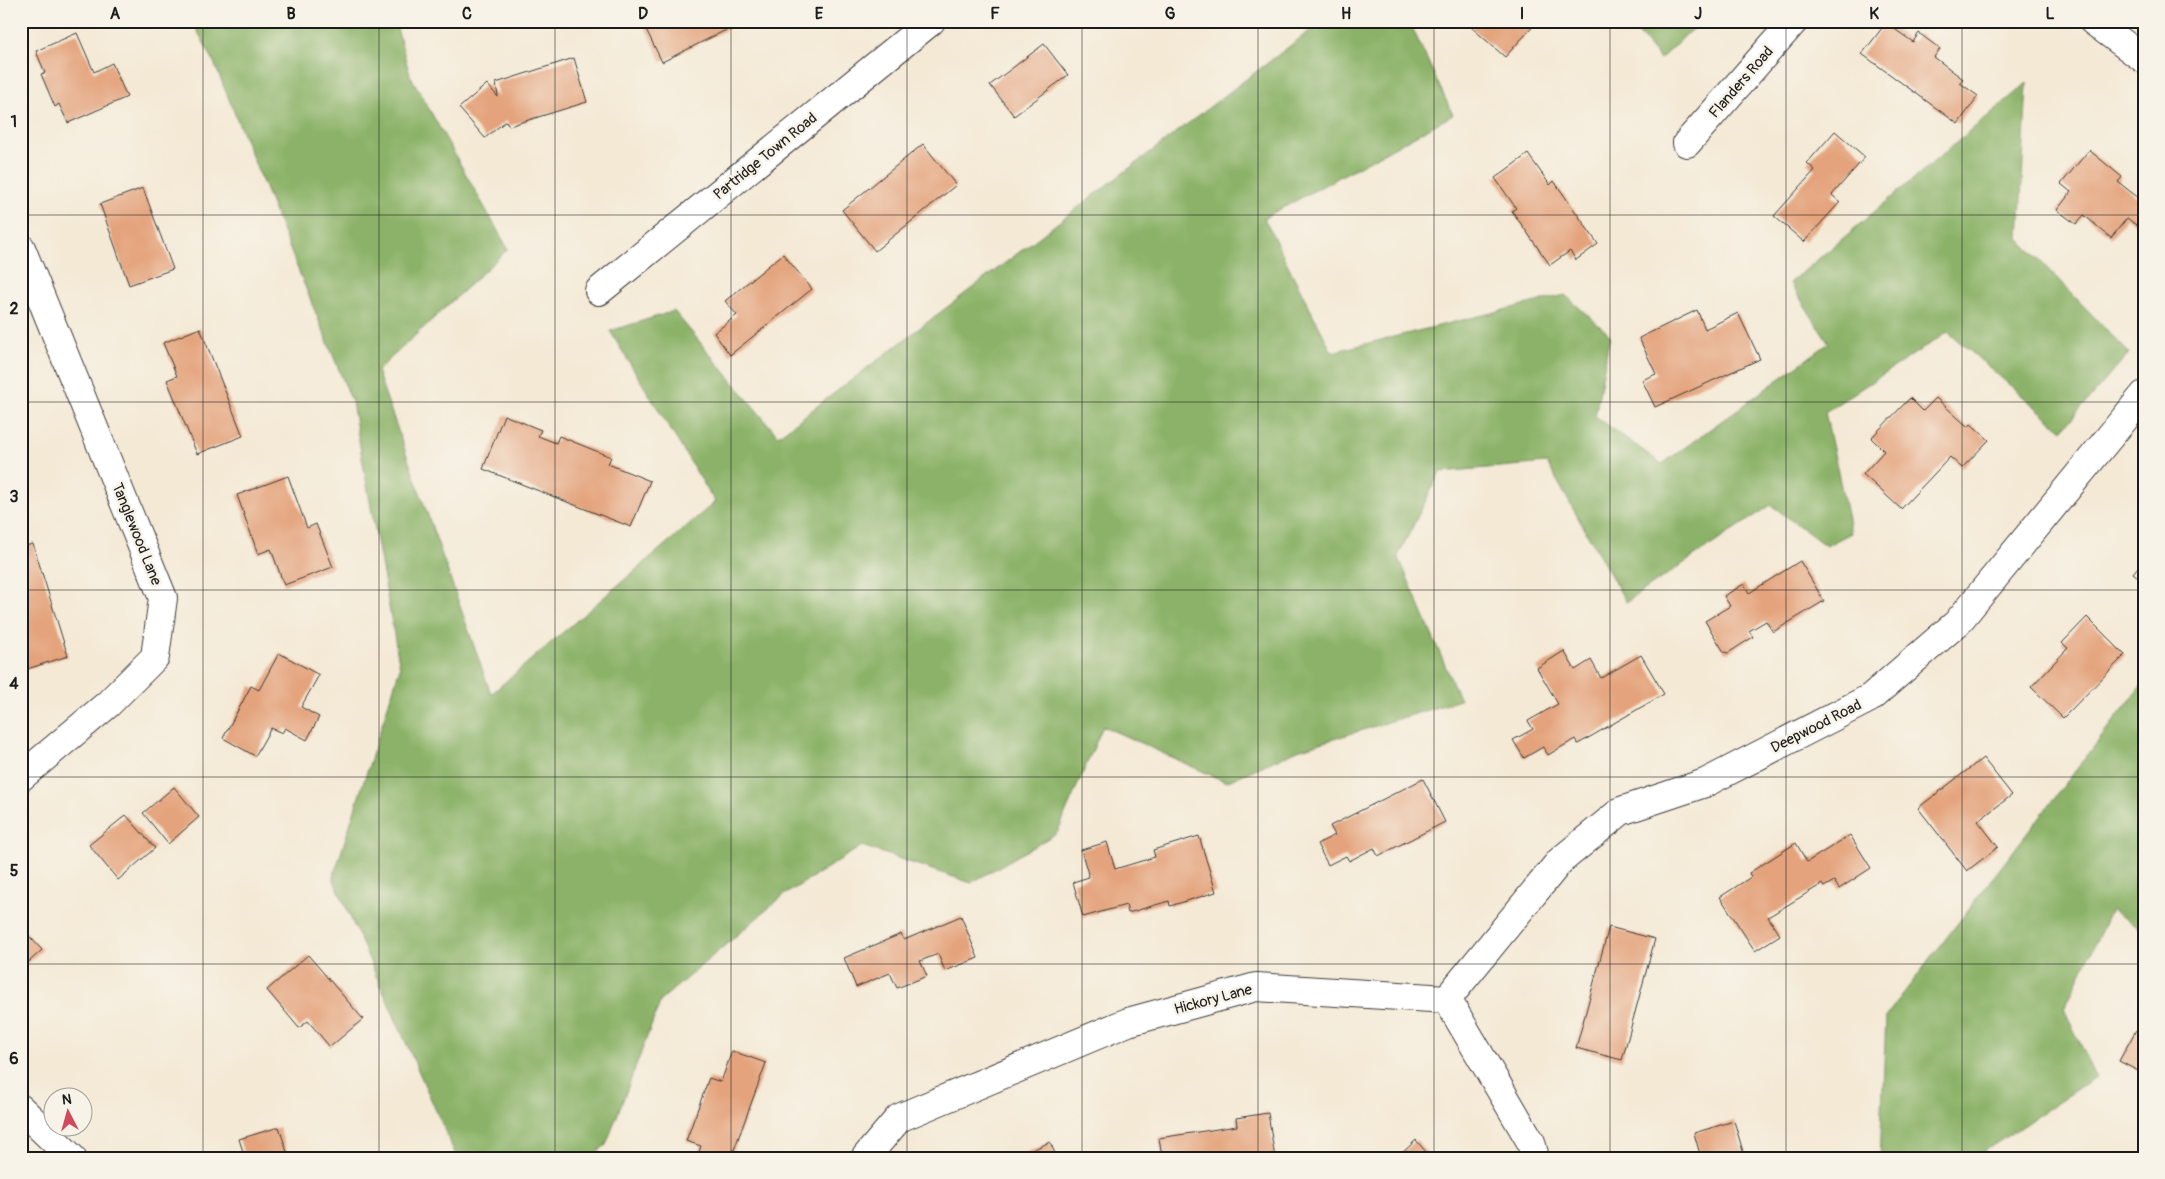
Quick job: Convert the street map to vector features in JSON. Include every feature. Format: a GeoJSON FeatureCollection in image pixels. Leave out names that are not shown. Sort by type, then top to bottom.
{"type":"FeatureCollection","features":[{"type":"Feature","properties":{"kind":"street","name":"Partridge Town Road"},"geometry":{"type":"LineString","coordinates":[[600,291],[931,21]]}},
{"type":"Feature","properties":{"kind":"street","name":"Flanders Road"},"geometry":{"type":"LineString","coordinates":[[1687,143],[1794,21]]}},
{"type":"Feature","properties":{"kind":"street"},"geometry":{"type":"LineString","coordinates":[[2093,21],[2144,59]]}},
{"type":"Feature","properties":{"kind":"street","name":"Tanglewood Lane"},"geometry":{"type":"LineString","coordinates":[[21,248],[163,598],[155,657],[108,704],[21,777]]}},
{"type":"Feature","properties":{"kind":"street","name":"Deepwood Road"},"geometry":{"type":"LineString","coordinates":[[1447,999],[1560,861],[1621,811],[1704,783],[1870,698],[1957,623],[2144,395]]}},
{"type":"Feature","properties":{"kind":"street","name":"Hickory Lane"},"geometry":{"type":"LineString","coordinates":[[865,1158],[899,1118],[1128,1022],[1256,987],[1447,999]]}},
{"type":"Feature","properties":{"kind":"street"},"geometry":{"type":"LineString","coordinates":[[1447,999],[1531,1142],[1535,1158]]}},
{"type":"Feature","properties":{"kind":"street"},"geometry":{"type":"LineString","coordinates":[[21,1109],[72,1158]]}},
{"type":"Feature","properties":{"kind":"green space"},"geometry":{"type":"Polygon","coordinates":[[[192,21],[395,21],[410,75],[508,249],[377,371],[491,694],[715,502],[610,331],[674,311],[778,436],[1316,26],[1313,21],[1409,21],[1453,115],[1264,218],[1332,352],[1565,295],[1610,335],[1595,416],[1662,464],[1829,343],[1790,283],[2027,83],[2019,239],[2129,353],[2062,430],[1948,332],[1825,412],[1851,533],[1826,546],[1771,505],[1626,602],[1547,463],[1440,472],[1398,556],[1460,700],[1298,750],[1226,782],[1103,726],[1057,833],[971,883],[862,846],[784,895],[661,1000],[606,1145],[589,1158],[457,1158],[333,878],[400,668],[352,402],[213,60],[192,21]]]}},
{"type":"Feature","properties":{"kind":"green space"},"geometry":{"type":"Polygon","coordinates":[[[1628,21],[1701,21],[1660,59],[1628,21]]]}},
{"type":"Feature","properties":{"kind":"green space"},"geometry":{"type":"Polygon","coordinates":[[[2144,682],[2144,930],[2111,910],[2064,1009],[2096,1077],[1974,1158],[1880,1158],[1886,1016],[2144,682]]]}},
{"type":"Feature","properties":{"kind":"building"},"geometry":{"type":"Polygon","coordinates":[[[642,21],[744,21],[662,62],[642,21]]]}},
{"type":"Feature","properties":{"kind":"building"},"geometry":{"type":"Polygon","coordinates":[[[1477,21],[1538,21],[1505,57],[1471,27],[1477,21]]]}},
{"type":"Feature","properties":{"kind":"building"},"geometry":{"type":"Polygon","coordinates":[[[1886,23],[1913,42],[1919,33],[1940,49],[1934,57],[1963,79],[1960,83],[1978,96],[1958,124],[1862,54],[1886,23]]]}},
{"type":"Feature","properties":{"kind":"building"},"geometry":{"type":"Polygon","coordinates":[[[77,33],[94,72],[112,63],[127,97],[68,123],[59,104],[55,107],[41,74],[45,73],[36,51],[77,33]]]}},
{"type":"Feature","properties":{"kind":"building"},"geometry":{"type":"Polygon","coordinates":[[[1044,44],[1068,75],[1014,116],[990,85],[1044,44]]]}},
{"type":"Feature","properties":{"kind":"building"},"geometry":{"type":"Polygon","coordinates":[[[574,58],[587,102],[509,126],[506,121],[485,138],[459,108],[487,84],[498,97],[496,83],[574,58]]]}},
{"type":"Feature","properties":{"kind":"building"},"geometry":{"type":"Polygon","coordinates":[[[1835,131],[1865,157],[1832,195],[1840,202],[1804,242],[1774,216],[1815,170],[1807,163],[1835,131]]]}},
{"type":"Feature","properties":{"kind":"building"},"geometry":{"type":"Polygon","coordinates":[[[923,144],[956,185],[875,251],[842,210],[923,144]]]}},
{"type":"Feature","properties":{"kind":"building"},"geometry":{"type":"Polygon","coordinates":[[[2089,150],[2122,177],[2118,182],[2144,202],[2144,231],[2127,218],[2111,238],[2084,215],[2076,224],[2057,210],[2071,192],[2061,184],[2089,150]]]}},
{"type":"Feature","properties":{"kind":"building"},"geometry":{"type":"Polygon","coordinates":[[[1528,154],[1550,185],[1554,181],[1598,244],[1576,260],[1570,251],[1550,265],[1512,211],[1516,208],[1495,178],[1528,154]]]}},
{"type":"Feature","properties":{"kind":"building"},"geometry":{"type":"Polygon","coordinates":[[[143,188],[173,269],[129,285],[100,204],[143,188]]]}},
{"type":"Feature","properties":{"kind":"building"},"geometry":{"type":"Polygon","coordinates":[[[783,254],[812,289],[730,355],[714,333],[737,315],[725,301],[783,254]]]}},
{"type":"Feature","properties":{"kind":"building"},"geometry":{"type":"Polygon","coordinates":[[[1697,310],[1705,329],[1738,313],[1760,359],[1655,407],[1642,380],[1656,374],[1639,338],[1697,310]]]}},
{"type":"Feature","properties":{"kind":"building"},"geometry":{"type":"Polygon","coordinates":[[[200,328],[243,436],[197,454],[167,380],[177,376],[163,343],[200,328]]]}},
{"type":"Feature","properties":{"kind":"building"},"geometry":{"type":"Polygon","coordinates":[[[1910,398],[1923,411],[1936,398],[1968,427],[1971,424],[1989,440],[1962,468],[1950,457],[1901,509],[1863,474],[1884,451],[1871,438],[1910,398]]]}},
{"type":"Feature","properties":{"kind":"building"},"geometry":{"type":"Polygon","coordinates":[[[504,415],[541,430],[538,436],[556,443],[559,436],[611,457],[608,464],[650,481],[631,527],[483,469],[504,415]]]}},
{"type":"Feature","properties":{"kind":"building"},"geometry":{"type":"Polygon","coordinates":[[[288,476],[307,528],[316,524],[333,567],[284,585],[271,549],[258,554],[237,495],[288,476]]]}},
{"type":"Feature","properties":{"kind":"building"},"geometry":{"type":"Polygon","coordinates":[[[33,544],[68,656],[24,670],[21,661],[21,547],[33,544]]]}},
{"type":"Feature","properties":{"kind":"building"},"geometry":{"type":"Polygon","coordinates":[[[2144,560],[2144,582],[2133,573],[2144,560]]]}},
{"type":"Feature","properties":{"kind":"building"},"geometry":{"type":"Polygon","coordinates":[[[1800,561],[1824,601],[1773,632],[1766,621],[1749,631],[1753,637],[1728,653],[1724,652],[1705,621],[1730,606],[1724,596],[1744,584],[1749,593],[1800,561]]]}},
{"type":"Feature","properties":{"kind":"building"},"geometry":{"type":"Polygon","coordinates":[[[2087,617],[2125,655],[2063,718],[2031,687],[2068,648],[2062,643],[2087,617]]]}},
{"type":"Feature","properties":{"kind":"building"},"geometry":{"type":"Polygon","coordinates":[[[1564,651],[1575,670],[1591,660],[1601,678],[1641,655],[1664,694],[1578,744],[1575,739],[1548,755],[1543,747],[1524,758],[1513,740],[1533,729],[1528,721],[1558,704],[1537,668],[1564,651]]]}},
{"type":"Feature","properties":{"kind":"building"},"geometry":{"type":"Polygon","coordinates":[[[279,653],[319,675],[301,707],[319,717],[307,740],[285,728],[282,733],[271,728],[255,756],[223,738],[251,686],[259,690],[279,653]]]}},
{"type":"Feature","properties":{"kind":"building"},"geometry":{"type":"Polygon","coordinates":[[[1983,758],[2012,795],[1978,821],[1998,847],[1967,871],[1918,808],[1983,758]]]}},
{"type":"Feature","properties":{"kind":"building"},"geometry":{"type":"Polygon","coordinates":[[[1423,779],[1445,822],[1378,856],[1374,848],[1349,861],[1346,856],[1328,865],[1317,844],[1335,835],[1330,826],[1423,779]]]}},
{"type":"Feature","properties":{"kind":"building"},"geometry":{"type":"Polygon","coordinates":[[[174,787],[199,817],[168,844],[143,813],[174,787]]]}},
{"type":"Feature","properties":{"kind":"building"},"geometry":{"type":"Polygon","coordinates":[[[126,815],[155,848],[118,880],[89,845],[126,815]]]}},
{"type":"Feature","properties":{"kind":"building"},"geometry":{"type":"Polygon","coordinates":[[[1850,835],[1871,868],[1839,889],[1834,881],[1824,887],[1822,884],[1768,917],[1780,935],[1755,951],[1720,897],[1751,877],[1749,873],[1796,843],[1807,862],[1850,835]]]}},
{"type":"Feature","properties":{"kind":"building"},"geometry":{"type":"Polygon","coordinates":[[[1199,836],[1216,892],[1170,906],[1169,901],[1128,913],[1126,905],[1083,917],[1073,882],[1089,877],[1081,850],[1107,842],[1115,869],[1155,857],[1153,850],[1199,836]]]}},
{"type":"Feature","properties":{"kind":"building"},"geometry":{"type":"Polygon","coordinates":[[[961,916],[978,958],[945,971],[938,954],[920,961],[927,976],[897,988],[890,973],[856,987],[844,958],[901,934],[904,940],[961,916]]]}},
{"type":"Feature","properties":{"kind":"building"},"geometry":{"type":"Polygon","coordinates":[[[21,927],[42,950],[21,969],[21,927]]]}},
{"type":"Feature","properties":{"kind":"building"},"geometry":{"type":"Polygon","coordinates":[[[1609,927],[1655,939],[1622,1060],[1576,1048],[1609,927]]]}},
{"type":"Feature","properties":{"kind":"building"},"geometry":{"type":"Polygon","coordinates":[[[308,955],[363,1019],[330,1047],[308,1021],[299,1028],[267,990],[308,955]]]}},
{"type":"Feature","properties":{"kind":"building"},"geometry":{"type":"Polygon","coordinates":[[[2136,1030],[2144,1034],[2144,1074],[2119,1061],[2136,1030]]]}},
{"type":"Feature","properties":{"kind":"building"},"geometry":{"type":"Polygon","coordinates":[[[732,1051],[766,1063],[731,1158],[697,1158],[701,1146],[686,1141],[709,1078],[721,1082],[732,1051]]]}},
{"type":"Feature","properties":{"kind":"building"},"geometry":{"type":"Polygon","coordinates":[[[1268,1113],[1275,1158],[1162,1158],[1159,1138],[1237,1126],[1236,1118],[1268,1113]]]}},
{"type":"Feature","properties":{"kind":"building"},"geometry":{"type":"Polygon","coordinates":[[[1734,1121],[1745,1158],[1701,1158],[1694,1133],[1734,1121]]]}},
{"type":"Feature","properties":{"kind":"building"},"geometry":{"type":"Polygon","coordinates":[[[279,1127],[289,1158],[245,1158],[239,1139],[279,1127]]]}},
{"type":"Feature","properties":{"kind":"building"},"geometry":{"type":"Polygon","coordinates":[[[1416,1140],[1431,1158],[1397,1158],[1416,1140]]]}},
{"type":"Feature","properties":{"kind":"building"},"geometry":{"type":"Polygon","coordinates":[[[1050,1142],[1057,1158],[1014,1158],[1050,1142]]]}}]}
